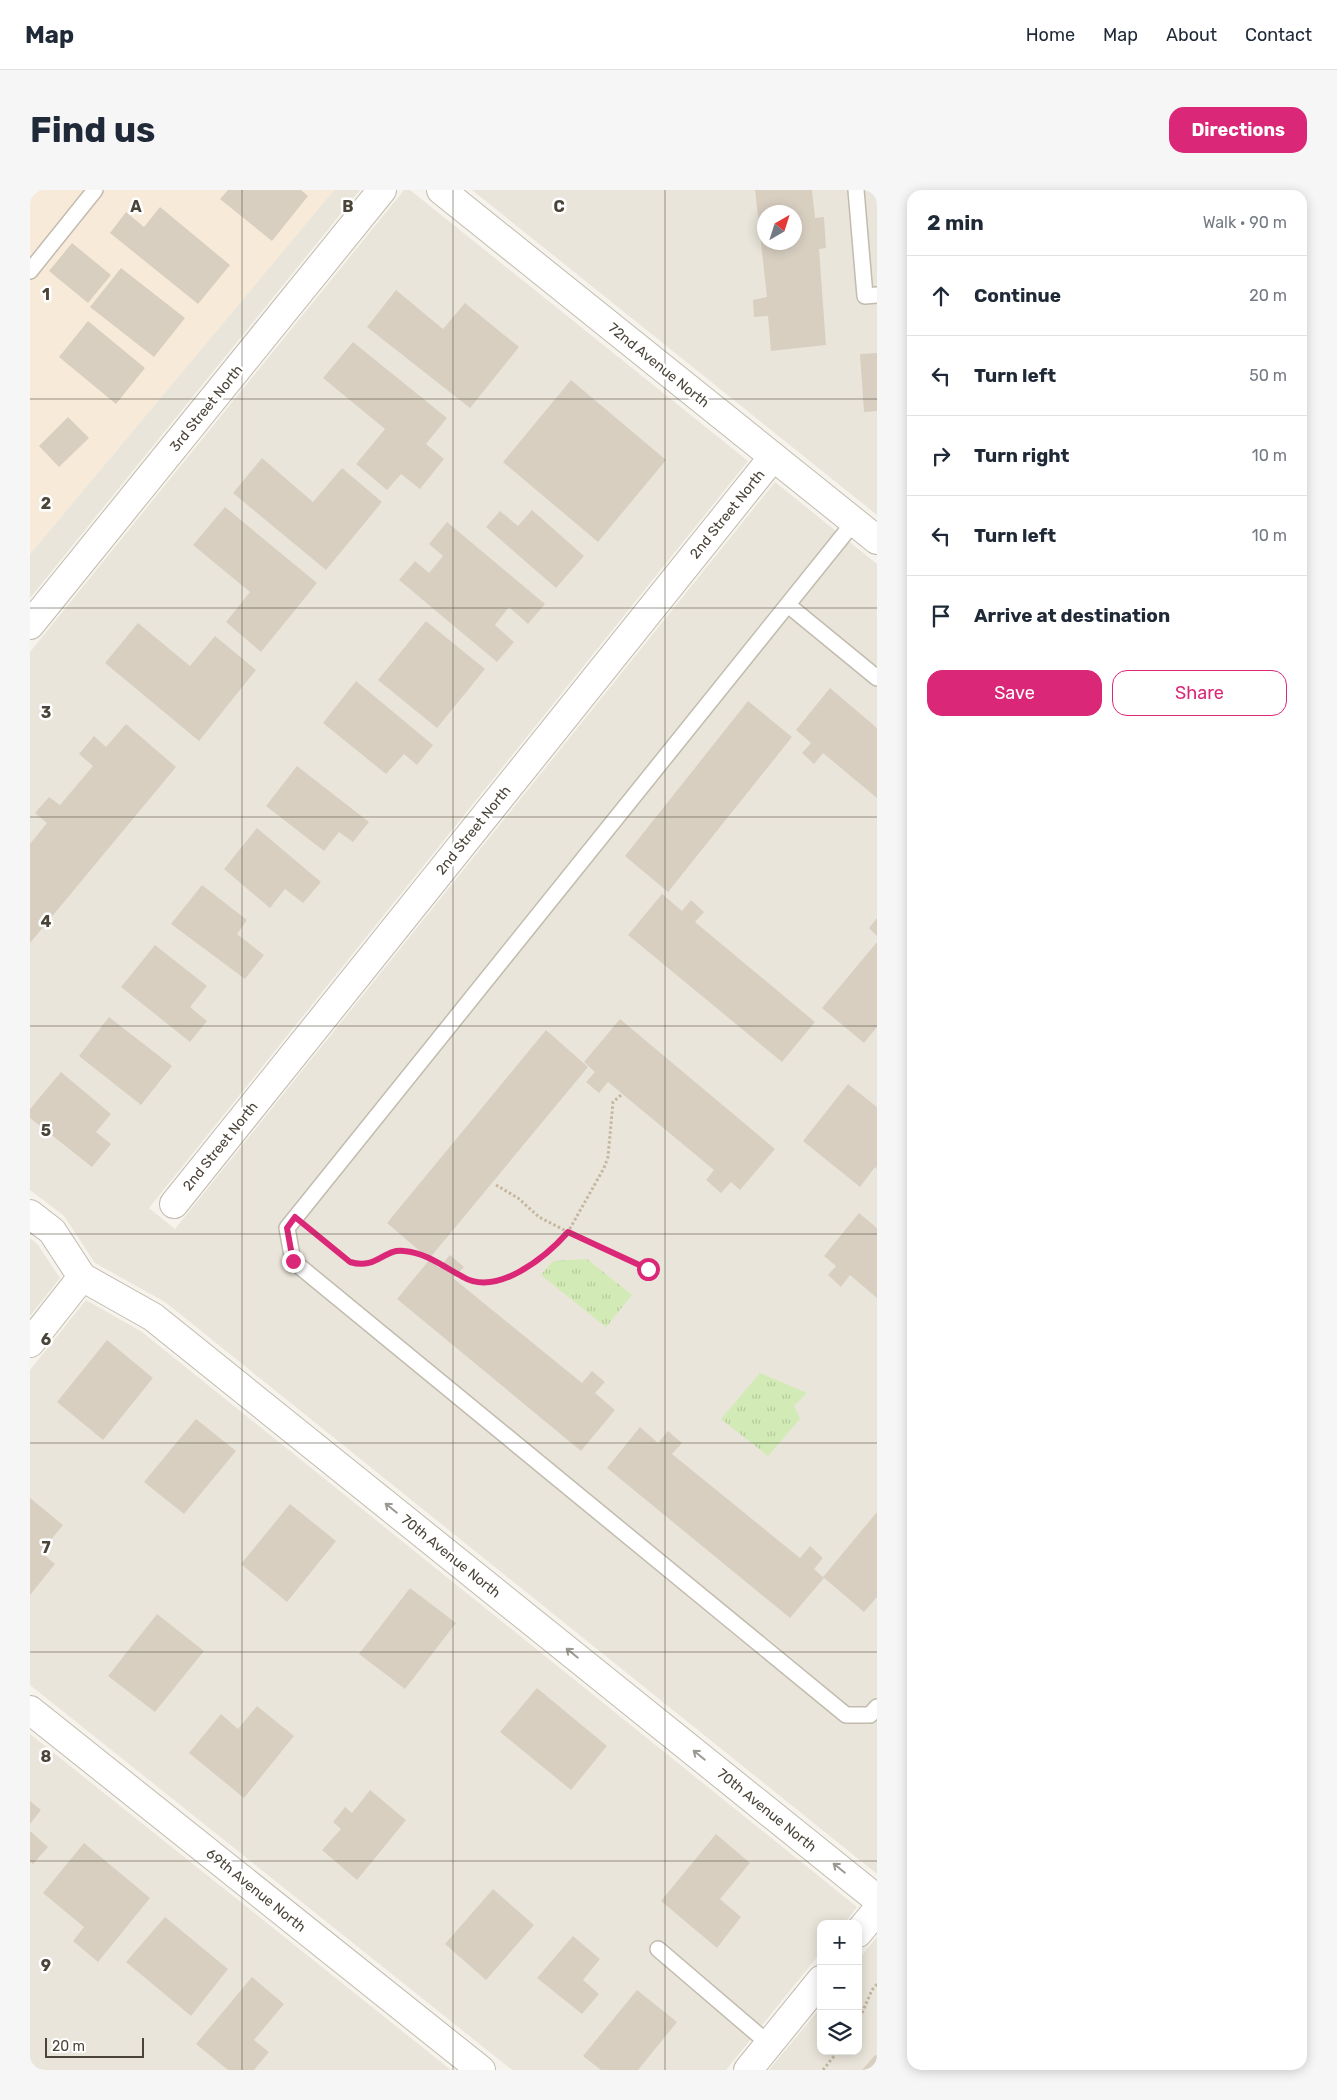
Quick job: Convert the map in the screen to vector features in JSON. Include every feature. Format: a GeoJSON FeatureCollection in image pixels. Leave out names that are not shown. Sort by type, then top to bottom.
{"type":"FeatureCollection","features":[{"type":"Feature","properties":{"kind":"street","name":"3rd Street North"},"geometry":{"type":"LineString","coordinates":[[30,625],[382,190]]}},
{"type":"Feature","properties":{"kind":"street","name":"72nd Avenue North"},"geometry":{"type":"LineString","coordinates":[[441,190],[877,540]]}},
{"type":"Feature","properties":{"kind":"street","name":"2nd Street North"},"geometry":{"type":"LineString","coordinates":[[174,1204],[773,456]]}},
{"type":"Feature","properties":{"kind":"street","name":"70th Avenue North"},"geometry":{"type":"LineString","coordinates":[[30,1214],[52,1232],[82,1278],[153,1317],[877,1899]]}},
{"type":"Feature","properties":{"kind":"street"},"geometry":{"type":"LineString","coordinates":[[30,1343],[82,1278]]}},
{"type":"Feature","properties":{"kind":"street","name":"69th Avenue North"},"geometry":{"type":"LineString","coordinates":[[30,1710],[481,2070]]}},
{"type":"Feature","properties":{"kind":"street"},"geometry":{"type":"LineString","coordinates":[[862,1928],[877,1910]]}},
{"type":"Feature","properties":{"kind":"street"},"geometry":{"type":"LineString","coordinates":[[748,2070],[817,1985]]}},
{"type":"Feature","properties":{"kind":"lane"},"geometry":{"type":"LineString","coordinates":[[30,271],[95,190]]}},
{"type":"Feature","properties":{"kind":"lane"},"geometry":{"type":"LineString","coordinates":[[856,190],[865,296],[877,295]]}},
{"type":"Feature","properties":{"kind":"lane"},"geometry":{"type":"LineString","coordinates":[[854,522],[287,1228],[293,1261],[846,1715],[870,1715],[877,1707]]}},
{"type":"Feature","properties":{"kind":"lane"},"geometry":{"type":"LineString","coordinates":[[788,605],[877,678]]}},
{"type":"Feature","properties":{"kind":"lane"},"geometry":{"type":"LineString","coordinates":[[658,1949],[769,2044]]}},
{"type":"Feature","properties":{"kind":"path"},"geometry":{"type":"LineString","coordinates":[[295,1217],[350,1262],[367,1264],[401,1250],[413,1252],[440,1262],[464,1278],[477,1282],[490,1283],[509,1277],[552,1250],[568,1232],[604,1168],[608,1157],[613,1102],[621,1095]]}},
{"type":"Feature","properties":{"kind":"path"},"geometry":{"type":"LineString","coordinates":[[496,1185],[518,1198],[540,1217],[648,1269]]}},
{"type":"Feature","properties":{"kind":"path"},"geometry":{"type":"LineString","coordinates":[[862,2013],[872,1990],[877,1984]]}},
{"type":"Feature","properties":{"kind":"path"},"geometry":{"type":"LineString","coordinates":[[823,2070],[835,2055]]}},
{"type":"Feature","properties":{"kind":"shaded area"},"geometry":{"type":"Polygon","coordinates":[[[30,190],[334,190],[30,554],[30,190]]]}},
{"type":"Feature","properties":{"kind":"shaded area"},"geometry":{"type":"Polygon","coordinates":[[[334,190],[360,190],[30,598],[30,554],[334,190]]]}},
{"type":"Feature","properties":{"kind":"shaded area"},"geometry":{"type":"Polygon","coordinates":[[[404,190],[410,190],[748,461],[149,1208],[175,1229],[775,482],[877,564],[877,1874],[165,1302],[95,1263],[64,1216],[30,1190],[30,652],[404,190]]]}},
{"type":"Feature","properties":{"kind":"shaded area"},"geometry":{"type":"Polygon","coordinates":[[[472,190],[877,190],[877,515],[472,190]]]}},
{"type":"Feature","properties":{"kind":"shaded area"},"geometry":{"type":"Polygon","coordinates":[[[30,1238],[38,1245],[60,1278],[30,1316],[30,1238]]]}},
{"type":"Feature","properties":{"kind":"shaded area"},"geometry":{"type":"Polygon","coordinates":[[[86,1300],[142,1332],[857,1907],[847,1920],[817,1920],[817,1957],[726,2070],[512,2070],[30,1685],[30,1370],[86,1300]]]}},
{"type":"Feature","properties":{"kind":"shaded area"},"geometry":{"type":"Polygon","coordinates":[[[30,1734],[451,2070],[30,2070],[30,1734]]]}},
{"type":"Feature","properties":{"kind":"shaded area"},"geometry":{"type":"Polygon","coordinates":[[[877,1937],[877,2070],[769,2070],[817,2012],[817,2055],[862,2055],[862,1955],[877,1937]]]}},
{"type":"Feature","properties":{"kind":"green space"},"geometry":{"type":"Polygon","coordinates":[[[587,1259],[632,1295],[606,1327],[541,1275],[553,1261],[587,1259]]]}},
{"type":"Feature","properties":{"kind":"green space"},"geometry":{"type":"Polygon","coordinates":[[[760,1373],[807,1393],[794,1406],[800,1419],[768,1456],[721,1419],[760,1373]]]}},
{"type":"Feature","properties":{"kind":"building"},"geometry":{"type":"Polygon","coordinates":[[[228,190],[301,190],[308,196],[272,241],[220,199],[228,190]]]}},
{"type":"Feature","properties":{"kind":"building"},"geometry":{"type":"Polygon","coordinates":[[[755,190],[812,190],[815,218],[824,217],[826,248],[819,249],[826,345],[771,351],[768,316],[754,317],[753,300],[767,297],[762,250],[802,250],[802,205],[757,205],[757,208],[755,190]]]}},
{"type":"Feature","properties":{"kind":"building"},"geometry":{"type":"Polygon","coordinates":[[[160,207],[230,265],[198,304],[110,233],[126,212],[144,227],[160,207]]]}},
{"type":"Feature","properties":{"kind":"building"},"geometry":{"type":"Polygon","coordinates":[[[72,243],[111,275],[88,303],[49,271],[72,243]]]}},
{"type":"Feature","properties":{"kind":"building"},"geometry":{"type":"Polygon","coordinates":[[[121,268],[185,318],[154,357],[90,307],[121,268]]]}},
{"type":"Feature","properties":{"kind":"building"},"geometry":{"type":"Polygon","coordinates":[[[396,290],[443,329],[465,303],[519,347],[470,408],[367,327],[396,290]]]}},
{"type":"Feature","properties":{"kind":"building"},"geometry":{"type":"Polygon","coordinates":[[[88,321],[145,368],[116,404],[59,357],[88,321]]]}},
{"type":"Feature","properties":{"kind":"building"},"geometry":{"type":"Polygon","coordinates":[[[353,342],[447,418],[426,444],[444,459],[420,489],[401,474],[387,490],[356,464],[385,429],[323,378],[353,342]]]}},
{"type":"Feature","properties":{"kind":"building"},"geometry":{"type":"Polygon","coordinates":[[[877,353],[877,411],[864,412],[860,354],[877,353]]]}},
{"type":"Feature","properties":{"kind":"building"},"geometry":{"type":"Polygon","coordinates":[[[571,380],[666,460],[598,542],[503,462],[571,380]]]}},
{"type":"Feature","properties":{"kind":"building"},"geometry":{"type":"Polygon","coordinates":[[[68,417],[89,438],[59,467],[39,446],[68,417]]]}},
{"type":"Feature","properties":{"kind":"building"},"geometry":{"type":"Polygon","coordinates":[[[262,458],[313,502],[342,468],[382,502],[326,570],[233,493],[262,458]]]}},
{"type":"Feature","properties":{"kind":"building"},"geometry":{"type":"Polygon","coordinates":[[[225,507],[317,583],[261,652],[226,622],[250,592],[193,545],[225,507]]]}},
{"type":"Feature","properties":{"kind":"building"},"geometry":{"type":"Polygon","coordinates":[[[532,510],[584,556],[556,588],[486,527],[500,511],[518,526],[532,510]]]}},
{"type":"Feature","properties":{"kind":"building"},"geometry":{"type":"Polygon","coordinates":[[[447,522],[545,604],[528,624],[509,607],[495,625],[514,642],[497,662],[399,580],[415,561],[429,573],[443,556],[429,544],[447,522]]]}},
{"type":"Feature","properties":{"kind":"building"},"geometry":{"type":"Polygon","coordinates":[[[426,621],[485,669],[437,728],[378,680],[426,621]]]}},
{"type":"Feature","properties":{"kind":"building"},"geometry":{"type":"Polygon","coordinates":[[[138,623],[190,666],[215,636],[256,670],[199,741],[105,663],[138,623]]]}},
{"type":"Feature","properties":{"kind":"building"},"geometry":{"type":"Polygon","coordinates":[[[356,681],[433,745],[417,765],[404,754],[386,774],[323,723],[356,681]]]}},
{"type":"Feature","properties":{"kind":"building"},"geometry":{"type":"Polygon","coordinates":[[[830,688],[877,728],[877,798],[823,753],[814,764],[802,753],[811,743],[796,730],[830,688]]]}},
{"type":"Feature","properties":{"kind":"building"},"geometry":{"type":"Polygon","coordinates":[[[748,701],[792,737],[668,892],[625,856],[748,701]]]}},
{"type":"Feature","properties":{"kind":"building"},"geometry":{"type":"Polygon","coordinates":[[[126,724],[176,767],[30,943],[30,844],[47,823],[35,813],[49,797],[60,805],[93,766],[79,754],[94,736],[106,747],[126,724]]]}},
{"type":"Feature","properties":{"kind":"building"},"geometry":{"type":"Polygon","coordinates":[[[297,766],[369,822],[353,842],[339,832],[324,851],[266,806],[297,766]]]}},
{"type":"Feature","properties":{"kind":"building"},"geometry":{"type":"Polygon","coordinates":[[[257,828],[321,882],[303,903],[285,889],[270,908],[224,869],[257,828]]]}},
{"type":"Feature","properties":{"kind":"building"},"geometry":{"type":"Polygon","coordinates":[[[202,885],[247,920],[237,934],[264,955],[245,979],[171,924],[202,885]]]}},
{"type":"Feature","properties":{"kind":"building"},"geometry":{"type":"Polygon","coordinates":[[[662,894],[682,911],[691,900],[704,912],[695,922],[815,1022],[782,1062],[628,935],[662,894]]]}},
{"type":"Feature","properties":{"kind":"building"},"geometry":{"type":"Polygon","coordinates":[[[877,918],[877,936],[869,928],[877,918]]]}},
{"type":"Feature","properties":{"kind":"building"},"geometry":{"type":"Polygon","coordinates":[[[877,942],[877,1027],[864,1043],[822,1008],[877,942]]]}},
{"type":"Feature","properties":{"kind":"building"},"geometry":{"type":"Polygon","coordinates":[[[155,945],[207,986],[190,1007],[207,1021],[190,1042],[121,987],[155,945]]]}},
{"type":"Feature","properties":{"kind":"building"},"geometry":{"type":"Polygon","coordinates":[[[109,1017],[172,1066],[141,1105],[79,1056],[109,1017]]]}},
{"type":"Feature","properties":{"kind":"building"},"geometry":{"type":"Polygon","coordinates":[[[620,1019],[775,1149],[740,1190],[731,1182],[721,1193],[706,1180],[714,1170],[608,1082],[599,1093],[586,1082],[595,1072],[584,1062],[620,1019]]]}},
{"type":"Feature","properties":{"kind":"building"},"geometry":{"type":"Polygon","coordinates":[[[546,1030],[588,1067],[429,1259],[387,1223],[546,1030]]]}},
{"type":"Feature","properties":{"kind":"building"},"geometry":{"type":"Polygon","coordinates":[[[61,1072],[111,1114],[96,1132],[111,1144],[92,1167],[30,1118],[30,1109],[61,1072]]]}},
{"type":"Feature","properties":{"kind":"building"},"geometry":{"type":"Polygon","coordinates":[[[848,1084],[877,1107],[877,1169],[875,1167],[860,1187],[803,1141],[848,1084]]]}},
{"type":"Feature","properties":{"kind":"building"},"geometry":{"type":"Polygon","coordinates":[[[859,1213],[877,1228],[877,1298],[850,1275],[841,1287],[828,1275],[836,1266],[824,1256],[859,1213]]]}},
{"type":"Feature","properties":{"kind":"building"},"geometry":{"type":"Polygon","coordinates":[[[450,1255],[464,1267],[453,1278],[582,1383],[592,1371],[605,1382],[595,1393],[615,1410],[581,1451],[397,1299],[430,1259],[439,1268],[450,1255]]]}},
{"type":"Feature","properties":{"kind":"building"},"geometry":{"type":"Polygon","coordinates":[[[107,1340],[153,1378],[103,1440],[57,1402],[107,1340]]]}},
{"type":"Feature","properties":{"kind":"building"},"geometry":{"type":"Polygon","coordinates":[[[196,1419],[236,1451],[184,1514],[144,1482],[196,1419]]]}},
{"type":"Feature","properties":{"kind":"building"},"geometry":{"type":"Polygon","coordinates":[[[640,1427],[658,1443],[668,1431],[682,1443],[672,1454],[800,1558],[810,1546],[823,1558],[814,1569],[824,1578],[790,1618],[607,1468],[640,1427]]]}},
{"type":"Feature","properties":{"kind":"building"},"geometry":{"type":"Polygon","coordinates":[[[30,1498],[63,1525],[41,1552],[55,1564],[30,1595],[30,1498]]]}},
{"type":"Feature","properties":{"kind":"building"},"geometry":{"type":"Polygon","coordinates":[[[290,1504],[336,1541],[287,1602],[241,1564],[290,1504]]]}},
{"type":"Feature","properties":{"kind":"building"},"geometry":{"type":"Polygon","coordinates":[[[877,1512],[877,1597],[864,1612],[823,1577],[877,1512]]]}},
{"type":"Feature","properties":{"kind":"building"},"geometry":{"type":"Polygon","coordinates":[[[410,1588],[456,1623],[405,1689],[359,1654],[410,1588]]]}},
{"type":"Feature","properties":{"kind":"building"},"geometry":{"type":"Polygon","coordinates":[[[157,1614],[204,1651],[155,1712],[108,1676],[157,1614]]]}},
{"type":"Feature","properties":{"kind":"building"},"geometry":{"type":"Polygon","coordinates":[[[537,1688],[607,1746],[571,1790],[500,1732],[537,1688]]]}},
{"type":"Feature","properties":{"kind":"building"},"geometry":{"type":"Polygon","coordinates":[[[257,1706],[294,1736],[244,1798],[189,1753],[221,1714],[238,1729],[257,1706]]]}},
{"type":"Feature","properties":{"kind":"building"},"geometry":{"type":"Polygon","coordinates":[[[370,1790],[406,1820],[357,1880],[322,1850],[341,1829],[333,1822],[345,1807],[352,1813],[370,1790]]]}},
{"type":"Feature","properties":{"kind":"building"},"geometry":{"type":"Polygon","coordinates":[[[30,1801],[41,1810],[30,1824],[30,1801]]]}},
{"type":"Feature","properties":{"kind":"building"},"geometry":{"type":"Polygon","coordinates":[[[30,1831],[48,1847],[33,1864],[30,1862],[30,1831]]]}},
{"type":"Feature","properties":{"kind":"building"},"geometry":{"type":"Polygon","coordinates":[[[716,1834],[750,1863],[720,1899],[741,1917],[717,1948],[661,1901],[716,1834]]]}},
{"type":"Feature","properties":{"kind":"building"},"geometry":{"type":"Polygon","coordinates":[[[84,1843],[150,1898],[98,1962],[73,1941],[84,1927],[43,1893],[84,1843]]]}},
{"type":"Feature","properties":{"kind":"building"},"geometry":{"type":"Polygon","coordinates":[[[493,1889],[534,1925],[486,1980],[445,1944],[493,1889]]]}},
{"type":"Feature","properties":{"kind":"building"},"geometry":{"type":"Polygon","coordinates":[[[165,1917],[228,1969],[191,2016],[126,1962],[165,1917]]]}},
{"type":"Feature","properties":{"kind":"building"},"geometry":{"type":"Polygon","coordinates":[[[573,1936],[600,1959],[583,1980],[599,1994],[582,2014],[537,1978],[573,1936]]]}},
{"type":"Feature","properties":{"kind":"building"},"geometry":{"type":"Polygon","coordinates":[[[252,1977],[284,2004],[254,2040],[269,2052],[254,2070],[228,2070],[196,2044],[252,1977]]]}},
{"type":"Feature","properties":{"kind":"building"},"geometry":{"type":"Polygon","coordinates":[[[637,1990],[677,2022],[638,2070],[601,2070],[583,2056],[637,1990]]]}},
{"type":"Feature","properties":{"kind":"building"},"geometry":{"type":"Polygon","coordinates":[[[875,2055],[877,2056],[877,2070],[862,2070],[875,2055]]]}},
{"type":"Feature","properties":{"kind":"route"},"geometry":{"type":"LineString","coordinates":[[293,1261],[287,1228],[295,1217],[350,1262],[367,1264],[401,1250],[413,1252],[440,1262],[464,1278],[477,1282],[490,1283],[509,1277],[552,1250],[568,1232],[648,1269]]}}]}
